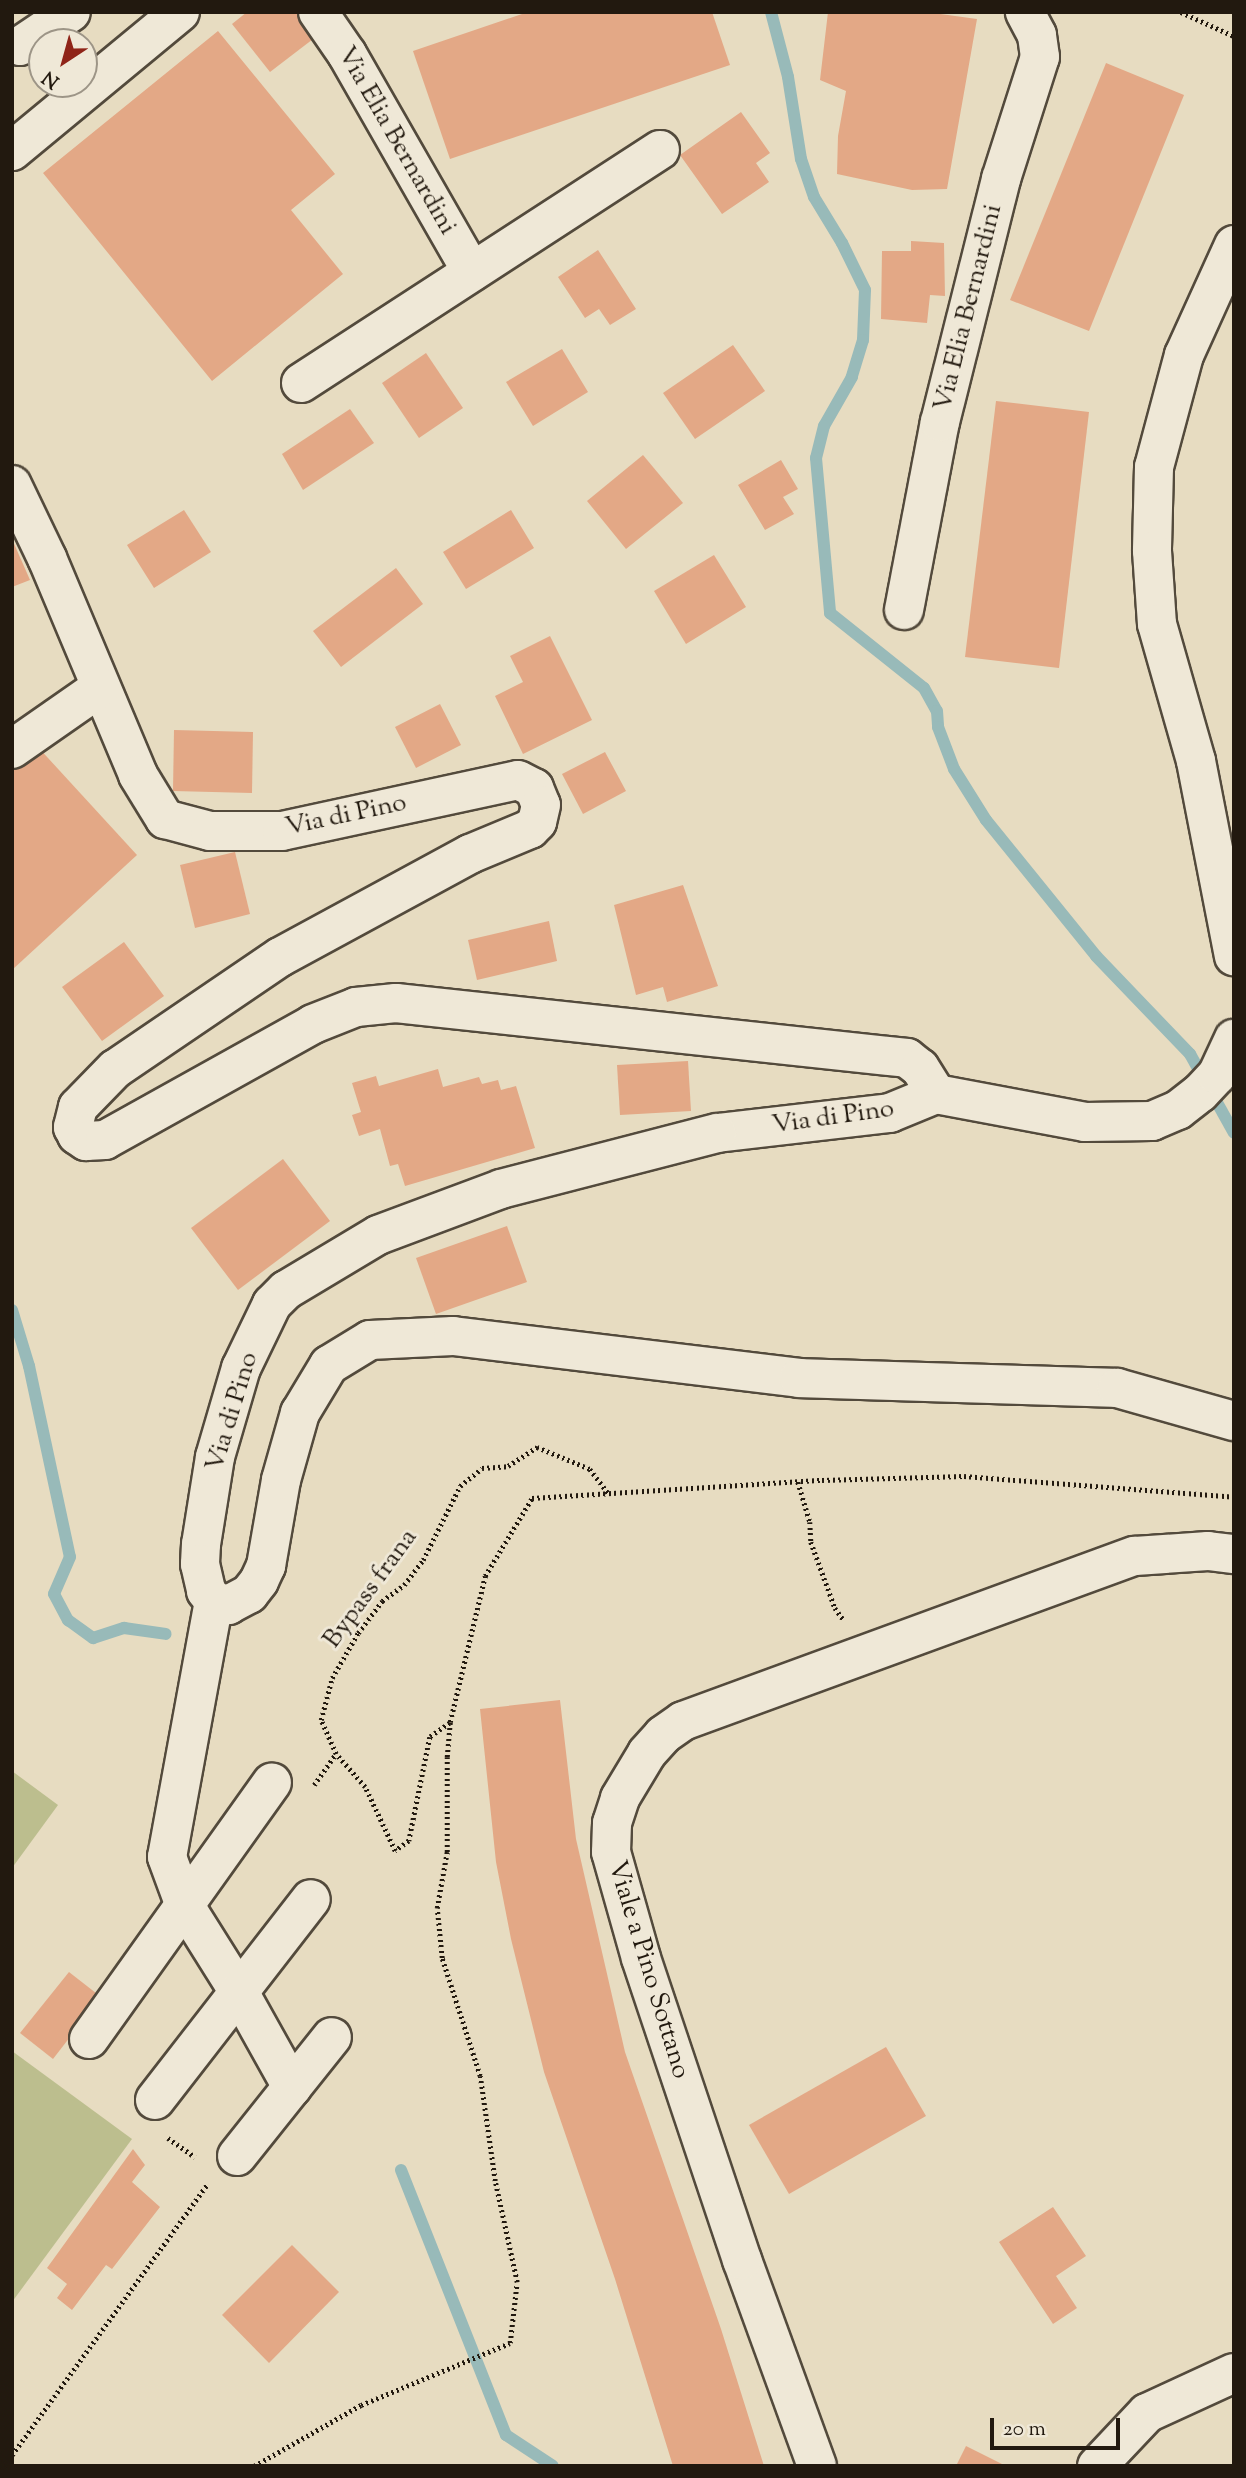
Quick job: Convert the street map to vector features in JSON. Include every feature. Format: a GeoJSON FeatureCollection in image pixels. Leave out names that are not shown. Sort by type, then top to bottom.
{"type":"FeatureCollection","features":[{"type":"Feature","properties":{"kind":"street"},"geometry":{"type":"LineString","coordinates":[[20,46],[71,12]]}},
{"type":"Feature","properties":{"kind":"street"},"geometry":{"type":"LineString","coordinates":[[12,151],[87,90],[136,30],[180,12]]}},
{"type":"Feature","properties":{"kind":"street","name":"Via Elia Bernardini"},"geometry":{"type":"LineString","coordinates":[[317,12],[347,54],[472,272]]}},
{"type":"Feature","properties":{"kind":"street","name":"Via Elia Bernardini"},"geometry":{"type":"LineString","coordinates":[[904,610],[940,422],[1002,178],[1040,57],[1037,35],[1025,12]]}},
{"type":"Feature","properties":{"kind":"street"},"geometry":{"type":"LineString","coordinates":[[301,383],[660,150]]}},
{"type":"Feature","properties":{"kind":"street"},"geometry":{"type":"LineString","coordinates":[[1234,245],[1184,355],[1154,467],[1152,551],[1157,624],[1196,761],[1234,956]]}},
{"type":"Feature","properties":{"kind":"street","name":"Via di Pino"},"geometry":{"type":"LineString","coordinates":[[12,485],[138,775],[166,819],[209,831],[282,831],[518,780],[534,788],[541,805],[537,822],[530,829],[447,865],[280,957],[115,1069],[89,1093],[73,1116],[73,1127],[77,1136],[95,1142],[115,1135],[313,1024],[356,1007],[396,1003],[678,1036],[907,1058],[920,1068],[936,1094],[890,1113],[717,1133],[501,1189],[378,1235],[286,1290],[272,1304],[241,1368],[215,1457],[200,1564],[206,1591],[214,1601]]}},
{"type":"Feature","properties":{"kind":"street"},"geometry":{"type":"LineString","coordinates":[[12,749],[102,687]]}},
{"type":"Feature","properties":{"kind":"street"},"geometry":{"type":"LineString","coordinates":[[936,1094],[1085,1122],[1153,1121],[1178,1110],[1200,1093],[1217,1075],[1234,1039]]}},
{"type":"Feature","properties":{"kind":"street"},"geometry":{"type":"LineString","coordinates":[[292,2087],[239,1992],[185,1906],[167,1857],[214,1601],[228,1605],[238,1602],[259,1581],[266,1566],[281,1480],[300,1413],[329,1365],[370,1340],[453,1336],[799,1378],[1117,1388],[1234,1421]]}},
{"type":"Feature","properties":{"kind":"street","name":"Viale a Pino Sottano"},"geometry":{"type":"LineString","coordinates":[[817,2466],[742,2260],[641,1958],[611,1852],[612,1823],[631,1774],[663,1735],[683,1721],[852,1659],[1135,1556],[1208,1551],[1234,1554]]}},
{"type":"Feature","properties":{"kind":"street"},"geometry":{"type":"LineString","coordinates":[[89,2039],[272,1782]]}},
{"type":"Feature","properties":{"kind":"street"},"geometry":{"type":"LineString","coordinates":[[159,2117],[239,1992],[310,1899]]}},
{"type":"Feature","properties":{"kind":"street"},"geometry":{"type":"LineString","coordinates":[[226,2164],[332,2037]]}},
{"type":"Feature","properties":{"kind":"street"},"geometry":{"type":"LineString","coordinates":[[1097,2466],[1147,2413],[1234,2373]]}},
{"type":"Feature","properties":{"kind":"path"},"geometry":{"type":"LineString","coordinates":[[1181,12],[1234,36]]}},
{"type":"Feature","properties":{"kind":"path","name":"Bypass frana"},"geometry":{"type":"LineString","coordinates":[[450,1722],[430,1737],[409,1842],[395,1851],[365,1787],[336,1754],[321,1720],[332,1678],[358,1633],[382,1601],[404,1585],[423,1560],[460,1486],[482,1468],[508,1466],[537,1447],[590,1469],[608,1493]]}},
{"type":"Feature","properties":{"kind":"path"},"geometry":{"type":"LineString","coordinates":[[798,1482],[810,1522],[811,1542],[835,1608],[846,1623],[843,1634],[852,1659]]}},
{"type":"Feature","properties":{"kind":"path"},"geometry":{"type":"LineString","coordinates":[[12,2455],[226,2164],[159,2117]]}},
{"type":"Feature","properties":{"kind":"path"},"geometry":{"type":"LineString","coordinates":[[254,2466],[361,2405],[510,2343]]}},
{"type":"Feature","properties":{"kind":"green space"},"geometry":{"type":"Polygon","coordinates":[[[12,1771],[58,1805],[12,1868],[12,1771]]]}},
{"type":"Feature","properties":{"kind":"green space"},"geometry":{"type":"Polygon","coordinates":[[[12,2051],[132,2139],[12,2302],[12,2051]]]}},
{"type":"Feature","properties":{"kind":"building"},"geometry":{"type":"Polygon","coordinates":[[[247,12],[298,12],[317,36],[270,72],[232,24],[247,12]]]}},
{"type":"Feature","properties":{"kind":"building"},"geometry":{"type":"Polygon","coordinates":[[[528,12],[712,12],[730,65],[450,159],[413,51],[528,12]]]}},
{"type":"Feature","properties":{"kind":"building"},"geometry":{"type":"Polygon","coordinates":[[[828,12],[926,12],[977,19],[947,189],[912,190],[837,174],[838,136],[846,91],[820,80],[828,12]]]}},
{"type":"Feature","properties":{"kind":"building"},"geometry":{"type":"Polygon","coordinates":[[[218,31],[335,174],[291,210],[343,274],[212,381],[43,173],[218,31]]]}},
{"type":"Feature","properties":{"kind":"building"},"geometry":{"type":"Polygon","coordinates":[[[1106,63],[1184,95],[1089,331],[1010,300],[1106,63]]]}},
{"type":"Feature","properties":{"kind":"building"},"geometry":{"type":"Polygon","coordinates":[[[741,112],[770,153],[756,163],[769,182],[722,214],[680,155],[741,112]]]}},
{"type":"Feature","properties":{"kind":"building"},"geometry":{"type":"Polygon","coordinates":[[[911,241],[944,243],[945,296],[930,295],[927,323],[881,319],[882,251],[911,251],[911,241]]]}},
{"type":"Feature","properties":{"kind":"building"},"geometry":{"type":"Polygon","coordinates":[[[598,250],[636,309],[610,325],[599,309],[585,318],[558,277],[598,250]]]}},
{"type":"Feature","properties":{"kind":"building"},"geometry":{"type":"Polygon","coordinates":[[[733,345],[765,391],[695,439],[663,393],[733,345]]]}},
{"type":"Feature","properties":{"kind":"building"},"geometry":{"type":"Polygon","coordinates":[[[562,349],[588,392],[533,426],[506,382],[562,349]]]}},
{"type":"Feature","properties":{"kind":"building"},"geometry":{"type":"Polygon","coordinates":[[[426,353],[463,408],[419,438],[382,383],[426,353]]]}},
{"type":"Feature","properties":{"kind":"building"},"geometry":{"type":"Polygon","coordinates":[[[996,401],[1089,412],[1059,668],[965,657],[996,401]]]}},
{"type":"Feature","properties":{"kind":"building"},"geometry":{"type":"Polygon","coordinates":[[[350,409],[374,443],[303,490],[282,454],[350,409]]]}},
{"type":"Feature","properties":{"kind":"building"},"geometry":{"type":"Polygon","coordinates":[[[643,455],[683,503],[626,549],[587,501],[643,455]]]}},
{"type":"Feature","properties":{"kind":"building"},"geometry":{"type":"Polygon","coordinates":[[[781,460],[798,489],[783,497],[794,514],[765,530],[738,485],[781,460]]]}},
{"type":"Feature","properties":{"kind":"building"},"geometry":{"type":"Polygon","coordinates":[[[184,510],[211,552],[154,588],[127,545],[184,510]]]}},
{"type":"Feature","properties":{"kind":"building"},"geometry":{"type":"Polygon","coordinates":[[[511,510],[534,548],[466,589],[443,552],[511,510]]]}},
{"type":"Feature","properties":{"kind":"building"},"geometry":{"type":"Polygon","coordinates":[[[12,539],[30,580],[12,587],[12,539]]]}},
{"type":"Feature","properties":{"kind":"building"},"geometry":{"type":"Polygon","coordinates":[[[714,555],[746,607],[686,644],[654,591],[714,555]]]}},
{"type":"Feature","properties":{"kind":"building"},"geometry":{"type":"Polygon","coordinates":[[[396,568],[423,604],[341,667],[313,631],[396,568]]]}},
{"type":"Feature","properties":{"kind":"building"},"geometry":{"type":"Polygon","coordinates":[[[550,636],[592,720],[523,754],[495,696],[523,682],[510,656],[550,636]]]}},
{"type":"Feature","properties":{"kind":"building"},"geometry":{"type":"Polygon","coordinates":[[[440,704],[461,745],[416,768],[395,727],[440,704]]]}},
{"type":"Feature","properties":{"kind":"building"},"geometry":{"type":"Polygon","coordinates":[[[174,730],[253,732],[252,793],[173,791],[174,730]]]}},
{"type":"Feature","properties":{"kind":"building"},"geometry":{"type":"Polygon","coordinates":[[[37,746],[137,855],[12,970],[12,768],[37,746]]]}},
{"type":"Feature","properties":{"kind":"building"},"geometry":{"type":"Polygon","coordinates":[[[605,752],[626,791],[583,814],[562,774],[605,752]]]}},
{"type":"Feature","properties":{"kind":"building"},"geometry":{"type":"Polygon","coordinates":[[[235,852],[250,914],[195,928],[180,865],[235,852]]]}},
{"type":"Feature","properties":{"kind":"building"},"geometry":{"type":"Polygon","coordinates":[[[683,885],[718,986],[667,1002],[663,987],[636,995],[614,905],[683,885]]]}},
{"type":"Feature","properties":{"kind":"building"},"geometry":{"type":"Polygon","coordinates":[[[549,921],[557,961],[477,980],[468,940],[549,921]]]}},
{"type":"Feature","properties":{"kind":"building"},"geometry":{"type":"Polygon","coordinates":[[[124,942],[164,996],[102,1041],[62,987],[124,942]]]}},
{"type":"Feature","properties":{"kind":"building"},"geometry":{"type":"Polygon","coordinates":[[[688,1061],[691,1111],[620,1115],[617,1065],[688,1061]]]}},
{"type":"Feature","properties":{"kind":"building"},"geometry":{"type":"Polygon","coordinates":[[[438,1069],[443,1087],[479,1077],[482,1084],[498,1080],[501,1090],[516,1086],[535,1148],[405,1186],[398,1164],[390,1166],[380,1129],[359,1136],[352,1115],[361,1112],[352,1083],[376,1076],[379,1086],[438,1069]]]}},
{"type":"Feature","properties":{"kind":"building"},"geometry":{"type":"Polygon","coordinates":[[[283,1159],[330,1221],[238,1290],[191,1228],[283,1159]]]}},
{"type":"Feature","properties":{"kind":"building"},"geometry":{"type":"Polygon","coordinates":[[[507,1226],[527,1282],[436,1314],[416,1258],[507,1226]]]}},
{"type":"Feature","properties":{"kind":"building"},"geometry":{"type":"Polygon","coordinates":[[[560,1700],[576,1839],[625,2052],[721,2329],[764,2466],[673,2466],[615,2279],[544,2072],[511,1939],[496,1862],[480,1709],[560,1700]]]}},
{"type":"Feature","properties":{"kind":"building"},"geometry":{"type":"Polygon","coordinates":[[[69,1972],[101,1997],[53,2059],[20,2033],[69,1972]]]}},
{"type":"Feature","properties":{"kind":"building"},"geometry":{"type":"Polygon","coordinates":[[[886,2047],[926,2116],[789,2194],[749,2125],[886,2047]]]}},
{"type":"Feature","properties":{"kind":"building"},"geometry":{"type":"Polygon","coordinates":[[[133,2149],[145,2165],[132,2182],[160,2207],[112,2269],[106,2265],[72,2310],[57,2298],[67,2284],[47,2268],[133,2149]]]}},
{"type":"Feature","properties":{"kind":"building"},"geometry":{"type":"Polygon","coordinates":[[[1053,2207],[1086,2256],[1056,2276],[1077,2308],[1053,2324],[999,2242],[1053,2207]]]}},
{"type":"Feature","properties":{"kind":"building"},"geometry":{"type":"Polygon","coordinates":[[[292,2245],[339,2292],[269,2363],[222,2315],[292,2245]]]}},
{"type":"Feature","properties":{"kind":"building"},"geometry":{"type":"Polygon","coordinates":[[[966,2446],[1006,2466],[956,2466],[966,2446]]]}},
{"type":"Feature","properties":{"kind":"waterway"},"geometry":{"type":"LineString","coordinates":[[771,12],[788,77],[801,159],[814,197],[842,243],[865,290],[863,340],[852,377],[824,426],[816,458],[830,613],[924,688],[937,711],[938,727],[954,769],[986,820],[1096,956],[1190,1054],[1234,1133]]}},
{"type":"Feature","properties":{"kind":"waterway"},"geometry":{"type":"LineString","coordinates":[[12,1310],[29,1366],[70,1557],[54,1594],[68,1620],[93,1638],[124,1628],[166,1634]]}},
{"type":"Feature","properties":{"kind":"waterway"},"geometry":{"type":"LineString","coordinates":[[401,2170],[506,2435],[553,2466]]}}]}
